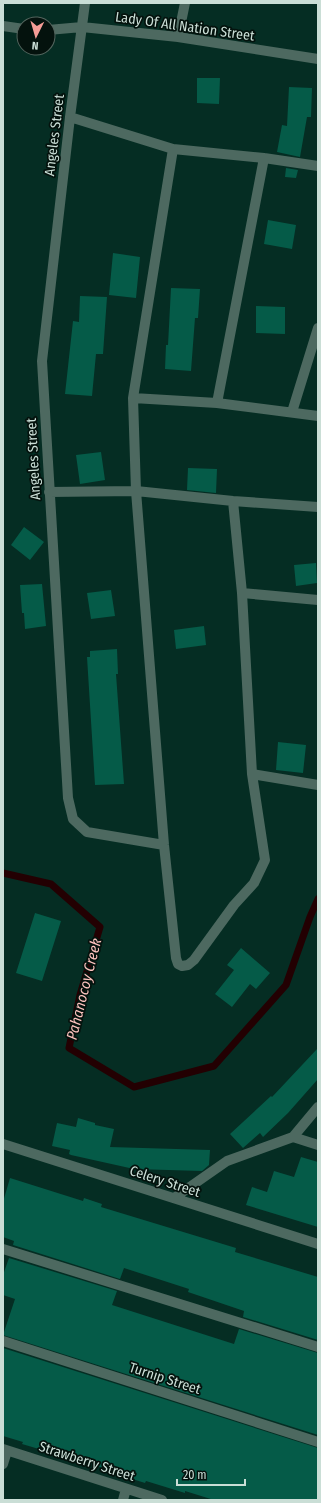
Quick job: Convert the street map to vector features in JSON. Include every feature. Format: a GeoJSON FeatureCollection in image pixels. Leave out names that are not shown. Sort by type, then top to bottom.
{"type":"FeatureCollection","features":[{"type":"Feature","properties":{"kind":"street","name":"Angeles Street"},"geometry":{"type":"LineString","coordinates":[[85,3],[70,117],[42,361],[68,798],[73,819],[87,832],[164,845]]}},
{"type":"Feature","properties":{"kind":"street"},"geometry":{"type":"LineString","coordinates":[[178,36],[185,3]]}},
{"type":"Feature","properties":{"kind":"street"},"geometry":{"type":"LineString","coordinates":[[3,26],[16,28]]}},
{"type":"Feature","properties":{"kind":"street","name":"Lady Of All Nation Street"},"geometry":{"type":"LineString","coordinates":[[56,29],[82,27],[178,36],[318,59]]}},
{"type":"Feature","properties":{"kind":"street"},"geometry":{"type":"LineString","coordinates":[[70,117],[173,149],[264,158],[318,166]]}},
{"type":"Feature","properties":{"kind":"street"},"geometry":{"type":"LineString","coordinates":[[173,149],[133,398],[136,491],[164,845],[176,958],[178,964],[182,966],[188,965],[194,960],[234,905],[254,883],[265,860],[252,774],[242,593],[232,501]]}},
{"type":"Feature","properties":{"kind":"street"},"geometry":{"type":"LineString","coordinates":[[217,403],[264,158]]}},
{"type":"Feature","properties":{"kind":"street"},"geometry":{"type":"LineString","coordinates":[[292,412],[318,328]]}},
{"type":"Feature","properties":{"kind":"street"},"geometry":{"type":"LineString","coordinates":[[133,398],[217,403],[318,416]]}},
{"type":"Feature","properties":{"kind":"street"},"geometry":{"type":"LineString","coordinates":[[49,492],[136,491],[232,501],[318,507]]}},
{"type":"Feature","properties":{"kind":"street"},"geometry":{"type":"LineString","coordinates":[[242,593],[318,600]]}},
{"type":"Feature","properties":{"kind":"street"},"geometry":{"type":"LineString","coordinates":[[252,774],[318,785]]}},
{"type":"Feature","properties":{"kind":"street"},"geometry":{"type":"LineString","coordinates":[[174,1198],[227,1161],[293,1137],[318,1107]]}},
{"type":"Feature","properties":{"kind":"street"},"geometry":{"type":"LineString","coordinates":[[293,1137],[318,1145]]}},
{"type":"Feature","properties":{"kind":"street","name":"Celery Street"},"geometry":{"type":"LineString","coordinates":[[3,1144],[318,1244]]}},
{"type":"Feature","properties":{"kind":"street"},"geometry":{"type":"LineString","coordinates":[[3,1249],[318,1347]]}},
{"type":"Feature","properties":{"kind":"street","name":"Turnip Street"},"geometry":{"type":"LineString","coordinates":[[3,1340],[318,1442]]}},
{"type":"Feature","properties":{"kind":"street"},"geometry":{"type":"LineString","coordinates":[[3,1464],[5,1450]]}},
{"type":"Feature","properties":{"kind":"street","name":"Strawberry Street"},"geometry":{"type":"LineString","coordinates":[[5,1450],[162,1500]]}},
{"type":"Feature","properties":{"kind":"street"},"geometry":{"type":"LineString","coordinates":[[123,1500],[126,1489]]}},
{"type":"Feature","properties":{"kind":"building"},"geometry":{"type":"Polygon","coordinates":[[[197,78],[220,78],[219,104],[197,103],[197,78]]]}},
{"type":"Feature","properties":{"kind":"building"},"geometry":{"type":"Polygon","coordinates":[[[289,87],[312,88],[311,117],[307,117],[300,157],[277,152],[282,125],[287,126],[289,87]]]}},
{"type":"Feature","properties":{"kind":"building"},"geometry":{"type":"Polygon","coordinates":[[[286,168],[298,170],[296,178],[285,177],[286,168]]]}},
{"type":"Feature","properties":{"kind":"building"},"geometry":{"type":"Polygon","coordinates":[[[268,220],[296,225],[292,249],[264,244],[268,220]]]}},
{"type":"Feature","properties":{"kind":"building"},"geometry":{"type":"Polygon","coordinates":[[[113,253],[140,257],[136,298],[109,295],[113,253]]]}},
{"type":"Feature","properties":{"kind":"building"},"geometry":{"type":"Polygon","coordinates":[[[171,288],[200,289],[198,318],[195,318],[191,371],[165,369],[166,345],[168,345],[171,288]]]}},
{"type":"Feature","properties":{"kind":"building"},"geometry":{"type":"Polygon","coordinates":[[[80,296],[107,297],[103,354],[96,354],[92,396],[65,394],[73,321],[79,322],[80,296]]]}},
{"type":"Feature","properties":{"kind":"building"},"geometry":{"type":"Polygon","coordinates":[[[256,306],[285,307],[285,334],[256,333],[256,306]]]}},
{"type":"Feature","properties":{"kind":"building"},"geometry":{"type":"Polygon","coordinates":[[[101,452],[105,480],[80,484],[76,455],[101,452]]]}},
{"type":"Feature","properties":{"kind":"building"},"geometry":{"type":"Polygon","coordinates":[[[188,468],[217,469],[216,493],[187,490],[188,468]]]}},
{"type":"Feature","properties":{"kind":"building"},"geometry":{"type":"Polygon","coordinates":[[[24,527],[44,542],[30,560],[11,545],[24,527]]]}},
{"type":"Feature","properties":{"kind":"building"},"geometry":{"type":"Polygon","coordinates":[[[316,563],[317,583],[296,586],[294,565],[316,563]]]}},
{"type":"Feature","properties":{"kind":"building"},"geometry":{"type":"Polygon","coordinates":[[[42,584],[46,626],[25,629],[20,585],[42,584]]]}},
{"type":"Feature","properties":{"kind":"building"},"geometry":{"type":"Polygon","coordinates":[[[111,590],[115,616],[91,619],[87,593],[111,590]]]}},
{"type":"Feature","properties":{"kind":"building"},"geometry":{"type":"Polygon","coordinates":[[[204,626],[206,645],[176,649],[174,630],[204,626]]]}},
{"type":"Feature","properties":{"kind":"building"},"geometry":{"type":"Polygon","coordinates":[[[117,649],[118,674],[116,674],[124,784],[95,785],[87,657],[90,657],[90,651],[117,649]]]}},
{"type":"Feature","properties":{"kind":"building"},"geometry":{"type":"Polygon","coordinates":[[[278,742],[306,745],[303,773],[276,770],[278,742]]]}},
{"type":"Feature","properties":{"kind":"building"},"geometry":{"type":"Polygon","coordinates":[[[35,913],[61,921],[42,981],[16,973],[35,913]]]}},
{"type":"Feature","properties":{"kind":"building"},"geometry":{"type":"Polygon","coordinates":[[[241,948],[270,973],[256,989],[250,984],[232,1007],[215,994],[234,970],[227,965],[241,948]]]}},
{"type":"Feature","properties":{"kind":"building"},"geometry":{"type":"Polygon","coordinates":[[[318,1048],[318,1079],[288,1113],[263,1137],[260,1133],[243,1148],[230,1134],[271,1096],[272,1097],[318,1048]]]}},
{"type":"Feature","properties":{"kind":"building"},"geometry":{"type":"Polygon","coordinates":[[[78,1118],[95,1123],[95,1125],[114,1129],[110,1147],[210,1150],[209,1165],[202,1171],[134,1169],[71,1155],[69,1154],[70,1150],[52,1146],[57,1123],[76,1127],[78,1118]]]}},
{"type":"Feature","properties":{"kind":"building"},"geometry":{"type":"Polygon","coordinates":[[[301,1157],[318,1162],[318,1227],[246,1205],[252,1187],[267,1192],[274,1171],[294,1177],[301,1157]]]}},
{"type":"Feature","properties":{"kind":"building"},"geometry":{"type":"Polygon","coordinates":[[[10,1178],[83,1201],[84,1198],[102,1204],[101,1207],[236,1248],[235,1252],[318,1277],[318,1340],[243,1317],[244,1311],[188,1292],[189,1289],[124,1268],[120,1279],[13,1245],[14,1241],[3,1237],[3,1202],[10,1178]]]}},
{"type":"Feature","properties":{"kind":"building"},"geometry":{"type":"Polygon","coordinates":[[[9,1258],[117,1291],[112,1305],[234,1344],[239,1329],[318,1353],[318,1435],[3,1335],[15,1299],[3,1295],[3,1275],[9,1258]]]}},
{"type":"Feature","properties":{"kind":"building"},"geometry":{"type":"Polygon","coordinates":[[[3,1348],[318,1448],[318,1500],[214,1500],[146,1481],[145,1483],[87,1462],[49,1450],[49,1452],[22,1444],[23,1442],[3,1436],[3,1348]]]}},
{"type":"Feature","properties":{"kind":"waterway","name":"Pahanocoy Creek"},"geometry":{"type":"LineString","coordinates":[[3,873],[51,884],[100,927],[80,995],[69,1048],[134,1087],[214,1066],[286,985],[310,917],[318,899]]}}]}
